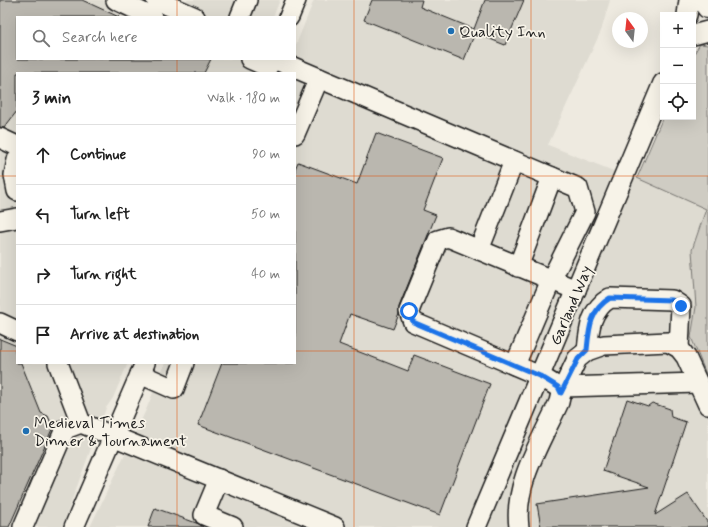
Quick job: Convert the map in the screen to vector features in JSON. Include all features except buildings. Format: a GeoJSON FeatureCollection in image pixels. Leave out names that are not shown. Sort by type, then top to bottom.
{"type":"FeatureCollection","features":[{"type":"Feature","properties":{"kind":"main road"},"geometry":{"type":"LineString","coordinates":[[703,0],[708,7]]}},
{"type":"Feature","properties":{"kind":"street"},"geometry":{"type":"LineString","coordinates":[[116,0],[150,16]]}},
{"type":"Feature","properties":{"kind":"street"},"geometry":{"type":"LineString","coordinates":[[156,0],[193,16]]}},
{"type":"Feature","properties":{"kind":"street"},"geometry":{"type":"LineString","coordinates":[[240,16],[247,0]]}},
{"type":"Feature","properties":{"kind":"street"},"geometry":{"type":"LineString","coordinates":[[289,16],[296,0]]}},
{"type":"Feature","properties":{"kind":"street"},"geometry":{"type":"LineString","coordinates":[[687,12],[689,0]]}},
{"type":"Feature","properties":{"kind":"street"},"geometry":{"type":"LineString","coordinates":[[696,33],[708,31]]}},
{"type":"Feature","properties":{"kind":"street"},"geometry":{"type":"LineString","coordinates":[[254,60],[319,78],[578,188],[585,212],[551,280],[515,365]]}},
{"type":"Feature","properties":{"kind":"street"},"geometry":{"type":"LineString","coordinates":[[296,132],[319,78]]}},
{"type":"Feature","properties":{"kind":"street","name":"Garland Way"},"geometry":{"type":"LineString","coordinates":[[476,527],[663,84]]}},
{"type":"Feature","properties":{"kind":"street"},"geometry":{"type":"LineString","coordinates":[[0,138],[16,146]]}},
{"type":"Feature","properties":{"kind":"street"},"geometry":{"type":"LineString","coordinates":[[479,250],[514,161]]}},
{"type":"Feature","properties":{"kind":"street"},"geometry":{"type":"LineString","coordinates":[[16,165],[14,175],[16,186]]}},
{"type":"Feature","properties":{"kind":"street"},"geometry":{"type":"LineString","coordinates":[[518,267],[552,177]]}},
{"type":"Feature","properties":{"kind":"street"},"geometry":{"type":"LineString","coordinates":[[0,221],[16,218]]}},
{"type":"Feature","properties":{"kind":"street"},"geometry":{"type":"LineString","coordinates":[[576,290],[448,237],[438,240],[409,311],[413,322],[540,376],[563,390],[698,383]]}},
{"type":"Feature","properties":{"kind":"street"},"geometry":{"type":"LineString","coordinates":[[587,350],[590,321],[601,304],[610,298],[672,300],[681,306],[679,348]]}},
{"type":"Feature","properties":{"kind":"street"},"geometry":{"type":"LineString","coordinates":[[0,323],[16,331]]}},
{"type":"Feature","properties":{"kind":"street"},"geometry":{"type":"LineString","coordinates":[[519,527],[517,516],[524,479],[578,359],[587,350],[604,345],[668,342],[679,348],[686,357],[708,405]]}},
{"type":"Feature","properties":{"kind":"street"},"geometry":{"type":"LineString","coordinates":[[58,364],[81,423]]}},
{"type":"Feature","properties":{"kind":"street"},"geometry":{"type":"LineString","coordinates":[[74,527],[142,368],[174,389],[184,364]]}},
{"type":"Feature","properties":{"kind":"street"},"geometry":{"type":"LineString","coordinates":[[23,527],[65,429],[81,423],[335,527]]}},
{"type":"Feature","properties":{"kind":"street"},"geometry":{"type":"LineString","coordinates":[[220,479],[204,515],[233,527]]}},
{"type":"Feature","properties":{"kind":"shaded area"},"geometry":{"type":"Polygon","coordinates":[[[0,0],[280,0],[273,16],[16,16],[16,60],[256,60],[250,72],[16,72],[16,364],[128,364],[113,398],[106,408],[62,527],[0,527],[0,0]]]}},
{"type":"Feature","properties":{"kind":"shaded area"},"geometry":{"type":"Polygon","coordinates":[[[314,0],[610,0],[601,31],[548,145],[611,170],[637,178],[707,208],[692,250],[696,307],[691,337],[708,379],[708,527],[90,527],[146,410],[165,364],[296,364],[296,45],[314,0]]]}},
{"type":"Feature","properties":{"kind":"shaded area"},"geometry":{"type":"Polygon","coordinates":[[[700,44],[708,45],[708,379],[691,337],[696,307],[692,250],[706,209],[637,178],[662,120],[696,120],[696,50],[700,44]]]}},
{"type":"Feature","properties":{"kind":"place","name":"Quality Inn"},"geometry":{"type":"Point","coordinates":[451,31]}},
{"type":"Feature","properties":{"kind":"place","name":"Medieval Times Dinner & Tournament"},"geometry":{"type":"Point","coordinates":[26,431]}},
{"type":"Feature","properties":{"kind":"route"},"geometry":{"type":"LineString","coordinates":[[409,311],[413,322],[540,376],[558,387],[561,393],[578,359],[587,350],[590,321],[601,304],[610,298],[672,300],[681,306]]}}]}
